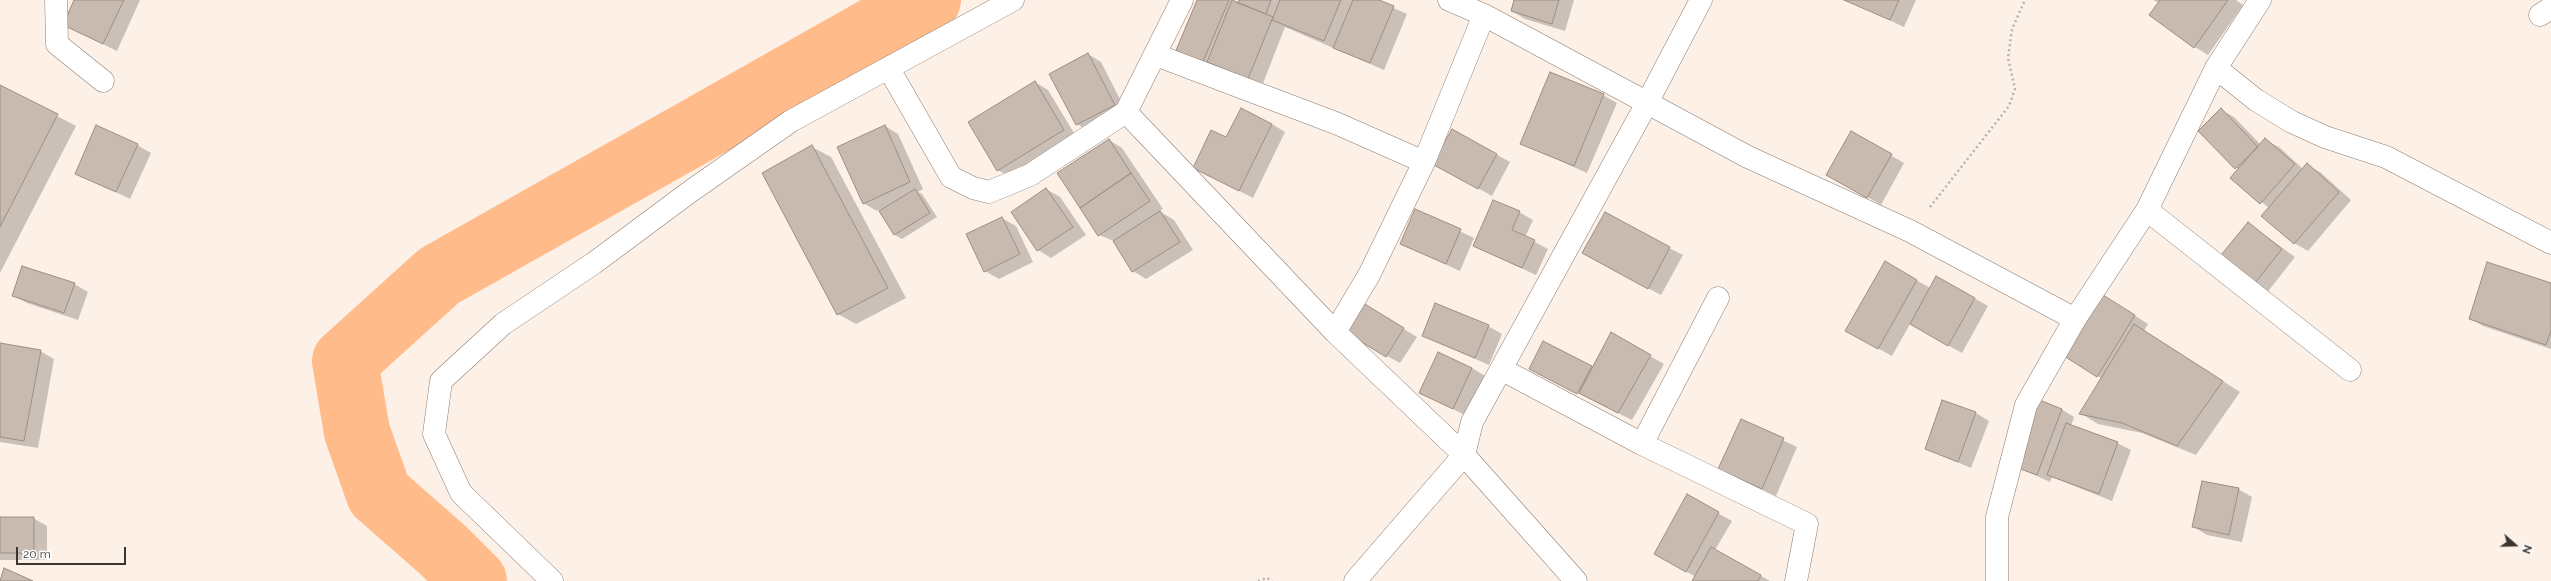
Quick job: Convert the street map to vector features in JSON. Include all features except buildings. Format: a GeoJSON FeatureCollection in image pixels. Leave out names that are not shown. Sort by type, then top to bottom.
{"type":"FeatureCollection","features":[{"type":"Feature","properties":{"kind":"street"},"geometry":{"type":"LineString","coordinates":[[56,0],[57,44],[103,81]]}},
{"type":"Feature","properties":{"kind":"street"},"geometry":{"type":"LineString","coordinates":[[552,581],[461,493],[434,434],[442,381],[503,324],[594,263],[703,182],[792,121],[1013,0]]}},
{"type":"Feature","properties":{"kind":"street"},"geometry":{"type":"LineString","coordinates":[[889,69],[951,177],[973,188],[989,192],[1030,175],[1126,112],[1156,55],[1182,0]]}},
{"type":"Feature","properties":{"kind":"street"},"geometry":{"type":"LineString","coordinates":[[1449,0],[1484,15],[1748,157],[1910,231],[2075,319]]}},
{"type":"Feature","properties":{"kind":"street"},"geometry":{"type":"LineString","coordinates":[[1355,581],[1464,456],[1472,422],[1647,103],[1700,0]]}},
{"type":"Feature","properties":{"kind":"street"},"geometry":{"type":"LineString","coordinates":[[1997,581],[1997,517],[2026,405],[2075,319],[2147,210],[2216,68],[2260,0]]}},
{"type":"Feature","properties":{"kind":"street"},"geometry":{"type":"LineString","coordinates":[[1335,332],[1368,275],[1424,162],[1484,15]]}},
{"type":"Feature","properties":{"kind":"street"},"geometry":{"type":"LineString","coordinates":[[1156,55],[1338,124],[1424,162]]}},
{"type":"Feature","properties":{"kind":"street"},"geometry":{"type":"LineString","coordinates":[[2216,68],[2256,100],[2292,122],[2325,137],[2386,157],[2551,243]]}},
{"type":"Feature","properties":{"kind":"street"},"geometry":{"type":"LineString","coordinates":[[1126,112],[1335,332],[1464,456],[1576,581]]}},
{"type":"Feature","properties":{"kind":"street"},"geometry":{"type":"LineString","coordinates":[[2147,210],[2350,370]]}},
{"type":"Feature","properties":{"kind":"street"},"geometry":{"type":"LineString","coordinates":[[1642,444],[1718,298]]}},
{"type":"Feature","properties":{"kind":"street"},"geometry":{"type":"LineString","coordinates":[[1501,369],[1642,444],[1808,524],[1796,581]]}},
{"type":"Feature","properties":{"kind":"path"},"geometry":{"type":"LineString","coordinates":[[1910,231],[2009,106],[2016,89],[2008,58],[2012,29],[2025,0]]}},
{"type":"Feature","properties":{"kind":"path"},"geometry":{"type":"LineString","coordinates":[[1258,581],[1267,578],[1272,581]]}},
{"type":"Feature","properties":{"kind":"waterway"},"geometry":{"type":"LineString","coordinates":[[474,581],[444,551],[379,494],[357,432],[345,361],[439,276],[928,0]]}}]}
